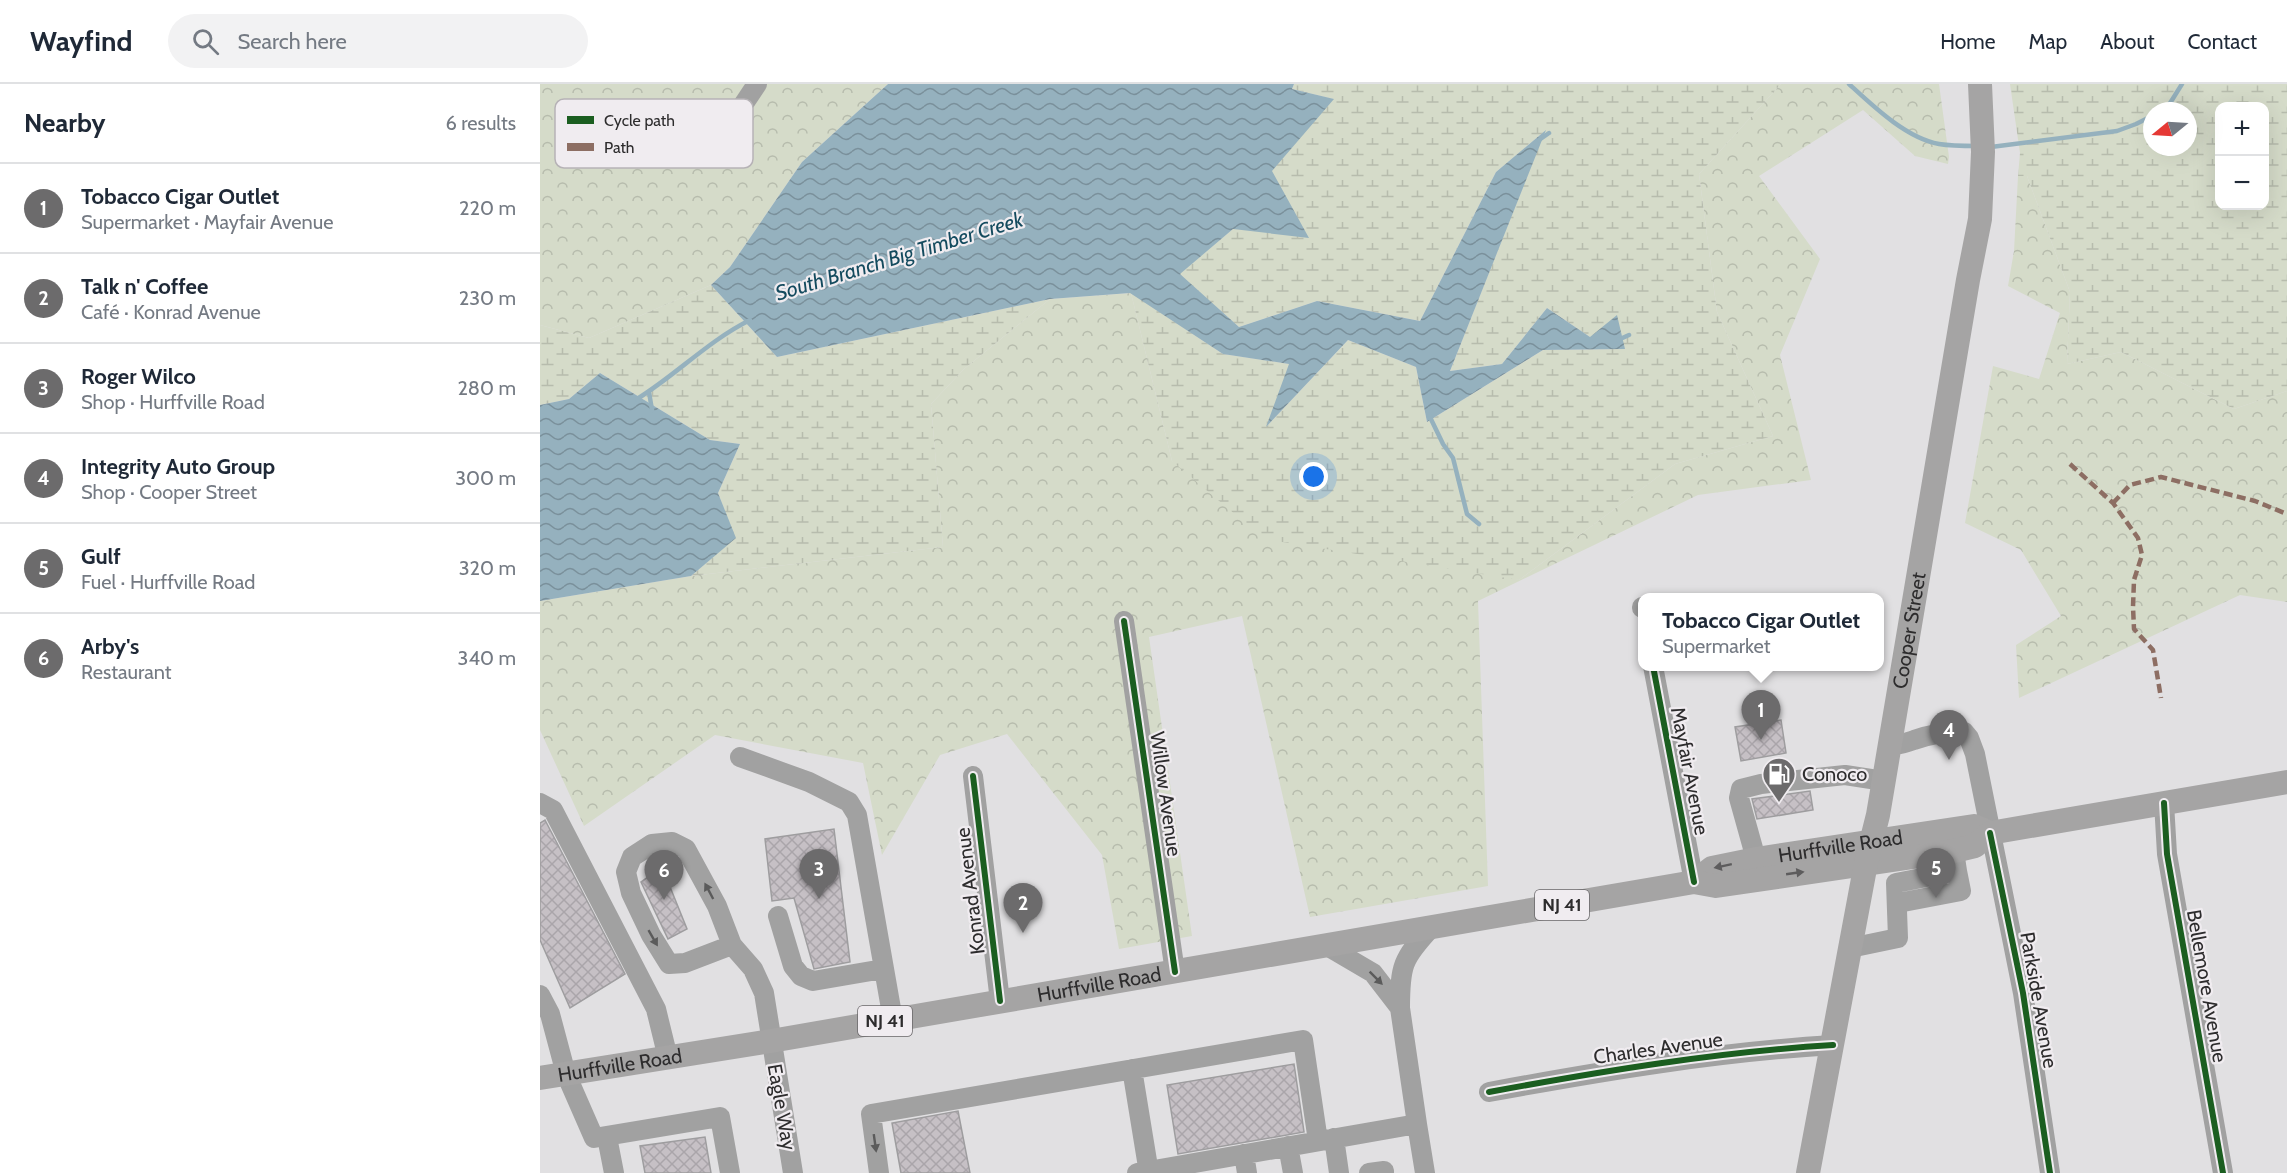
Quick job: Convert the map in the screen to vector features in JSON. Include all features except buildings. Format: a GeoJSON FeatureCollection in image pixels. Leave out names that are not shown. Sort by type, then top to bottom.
{"type":"FeatureCollection","features":[{"type":"Feature","properties":{"kind":"main road","name":"Cooper Street"},"geometry":{"type":"LineString","coordinates":[[1808,1173],[1884,781],[1980,219],[1983,152],[1980,84]]}},
{"type":"Feature","properties":{"kind":"main road","name":"Hurffville Road"},"geometry":{"type":"LineString","coordinates":[[1694,882],[1712,868],[1756,859],[1869,852],[1956,861],[1990,833],[2287,782]]}},
{"type":"Feature","properties":{"kind":"main road","name":"Hurffville Road"},"geometry":{"type":"LineString","coordinates":[[540,1078],[771,1041],[1694,882],[1716,886],[1974,826],[1990,833]]}},
{"type":"Feature","properties":{"kind":"street"},"geometry":{"type":"LineString","coordinates":[[747,99],[757,84]]}},
{"type":"Feature","properties":{"kind":"street","name":"Willow Avenue"},"geometry":{"type":"LineString","coordinates":[[1124,621],[1175,972]]}},
{"type":"Feature","properties":{"kind":"street","name":"Mayfair Avenue"},"geometry":{"type":"LineString","coordinates":[[1654,671],[1694,882]]}},
{"type":"Feature","properties":{"kind":"street","name":"Parkside Avenue"},"geometry":{"type":"LineString","coordinates":[[1890,743],[1900,746],[1914,740],[1951,731],[1964,732],[1975,754],[2023,993],[2050,1173]]}},
{"type":"Feature","properties":{"kind":"street"},"geometry":{"type":"LineString","coordinates":[[740,758],[809,782],[849,802],[857,815],[893,1020]]}},
{"type":"Feature","properties":{"kind":"street"},"geometry":{"type":"LineString","coordinates":[[1756,859],[1739,798],[1741,789],[1761,784],[1845,775],[1884,781]]}},
{"type":"Feature","properties":{"kind":"street","name":"Konrad Avenue"},"geometry":{"type":"LineString","coordinates":[[973,776],[1000,1001]]}},
{"type":"Feature","properties":{"kind":"street"},"geometry":{"type":"LineString","coordinates":[[540,803],[553,810],[656,1009],[668,1058]]}},
{"type":"Feature","properties":{"kind":"street","name":"Bellemore Avenue"},"geometry":{"type":"LineString","coordinates":[[2164,804],[2167,854],[2223,1173]]}},
{"type":"Feature","properties":{"kind":"street"},"geometry":{"type":"LineString","coordinates":[[672,842],[686,849],[717,906],[732,945],[685,963],[669,964],[651,935],[631,893],[626,872],[633,857],[652,844],[672,842]]}},
{"type":"Feature","properties":{"kind":"street"},"geometry":{"type":"LineString","coordinates":[[1850,948],[1898,938],[1896,883],[1956,861]]}},
{"type":"Feature","properties":{"kind":"street"},"geometry":{"type":"LineString","coordinates":[[777,916],[793,966],[801,976],[813,981],[883,969]]}},
{"type":"Feature","properties":{"kind":"street"},"geometry":{"type":"LineString","coordinates":[[1425,1173],[1400,1008],[1402,972],[1406,956],[1431,928]]}},
{"type":"Feature","properties":{"kind":"street","name":"Eagle Way"},"geometry":{"type":"LineString","coordinates":[[732,945],[753,969],[764,993],[793,1173]]}},
{"type":"Feature","properties":{"kind":"street"},"geometry":{"type":"LineString","coordinates":[[1327,946],[1373,973],[1400,1008]]}},
{"type":"Feature","properties":{"kind":"street"},"geometry":{"type":"LineString","coordinates":[[540,995],[550,1014],[566,1074],[594,1138],[720,1117],[730,1173]]}},
{"type":"Feature","properties":{"kind":"street"},"geometry":{"type":"LineString","coordinates":[[879,1173],[871,1114],[1303,1040],[1326,1139],[1339,1173]]}},
{"type":"Feature","properties":{"kind":"street","name":"Charles Avenue"},"geometry":{"type":"LineString","coordinates":[[1489,1092],[1574,1076],[1755,1051],[1833,1045]]}},
{"type":"Feature","properties":{"kind":"street"},"geometry":{"type":"LineString","coordinates":[[1132,1069],[1145,1172],[1245,1163],[1288,1146],[1417,1124]]}},
{"type":"Feature","properties":{"kind":"street"},"geometry":{"type":"LineString","coordinates":[[607,1137],[614,1173]]}},
{"type":"Feature","properties":{"kind":"street"},"geometry":{"type":"LineString","coordinates":[[1288,1146],[1293,1173]]}},
{"type":"Feature","properties":{"kind":"street"},"geometry":{"type":"LineString","coordinates":[[1369,1173],[1384,1171],[1384,1173]]}},
{"type":"Feature","properties":{"kind":"green space"},"geometry":{"type":"Polygon","coordinates":[[[540,84],[888,84],[802,162],[730,267],[711,285],[589,338],[540,325],[540,84]]]}},
{"type":"Feature","properties":{"kind":"green space"},"geometry":{"type":"Polygon","coordinates":[[[1294,84],[1781,84],[1699,174],[1717,312],[1773,436],[1675,464],[1519,580],[1264,539],[1172,461],[1131,293],[1223,354],[1290,364],[1267,426],[1348,340],[1416,367],[1427,422],[1543,350],[1625,349],[1590,337],[1547,308],[1502,364],[1450,371],[1545,131],[1496,172],[1420,321],[1317,301],[1239,327],[1179,274],[1233,229],[1271,171],[1333,99],[1292,89],[1294,84]]]}},
{"type":"Feature","properties":{"kind":"green space"},"geometry":{"type":"Polygon","coordinates":[[[1781,84],[1939,84],[1948,164],[1915,156],[1863,110],[1759,176],[1820,259],[1780,355],[1811,480],[1698,495],[1478,601],[1488,886],[1310,917],[1242,616],[1149,637],[1192,936],[1119,949],[1102,855],[1007,734],[940,755],[882,855],[863,763],[715,735],[584,826],[540,730],[540,601],[691,576],[943,547],[931,404],[964,369],[1050,299],[1131,293],[1172,461],[1519,580],[1675,464],[1773,436],[1717,312],[1699,174],[1781,84]]]}},
{"type":"Feature","properties":{"kind":"green space"},"geometry":{"type":"Polygon","coordinates":[[[2010,84],[2287,84],[2287,391],[2234,409],[2121,352],[2067,364],[2070,292],[2027,176],[2018,176],[2020,153],[2010,84]]]}},
{"type":"Feature","properties":{"kind":"green space"},"geometry":{"type":"Polygon","coordinates":[[[2018,176],[2027,176],[2070,292],[2067,364],[2121,352],[2234,409],[2287,391],[2287,602],[2240,595],[2019,698],[2016,645],[2061,616],[2021,550],[1965,523],[1993,366],[2039,379],[2060,313],[2008,286],[2014,251],[2018,176]]]}},
{"type":"Feature","properties":{"kind":"green space"},"geometry":{"type":"Polygon","coordinates":[[[711,285],[777,357],[1050,299],[964,369],[931,404],[943,547],[691,576],[735,538],[718,493],[740,444],[710,440],[600,373],[569,399],[540,405],[540,325],[589,338],[711,285]]]}},
{"type":"Feature","properties":{"kind":"water"},"geometry":{"type":"Polygon","coordinates":[[[888,84],[1294,84],[1292,89],[1334,99],[1272,171],[1309,238],[1233,229],[1180,274],[1239,327],[1317,301],[1420,321],[1496,172],[1546,130],[1450,371],[1502,364],[1547,308],[1590,337],[1617,315],[1625,349],[1543,350],[1427,422],[1416,367],[1348,340],[1266,427],[1289,364],[1223,354],[1130,293],[1050,299],[777,357],[711,285],[730,267],[802,162],[888,84]]]}},
{"type":"Feature","properties":{"kind":"water"},"geometry":{"type":"Polygon","coordinates":[[[600,373],[710,440],[740,444],[718,493],[736,538],[691,576],[540,601],[540,405],[569,399],[600,373]]]}},
{"type":"Feature","properties":{"kind":"waterway","name":"South Branch Big Timber Creek"},"geometry":{"type":"LineString","coordinates":[[1849,84],[1891,120],[1914,135],[1939,144],[1977,146]]}},
{"type":"Feature","properties":{"kind":"waterway","name":"South Branch Big Timber Creek"},"geometry":{"type":"LineString","coordinates":[[2171,102],[2182,84]]}},
{"type":"Feature","properties":{"kind":"waterway","name":"South Branch Big Timber Creek"},"geometry":{"type":"LineString","coordinates":[[1991,147],[2117,131],[2143,120]]}},
{"type":"Feature","properties":{"kind":"waterway"},"geometry":{"type":"LineString","coordinates":[[1539,140],[1549,133]]}},
{"type":"Feature","properties":{"kind":"waterway","name":"South Branch Big Timber Creek"},"geometry":{"type":"LineString","coordinates":[[637,399],[720,338],[750,320]]}},
{"type":"Feature","properties":{"kind":"waterway"},"geometry":{"type":"LineString","coordinates":[[1618,340],[1629,335]]}},
{"type":"Feature","properties":{"kind":"waterway","name":"South Branch Big Timber Creek"},"geometry":{"type":"LineString","coordinates":[[649,392],[652,410]]}},
{"type":"Feature","properties":{"kind":"waterway"},"geometry":{"type":"LineString","coordinates":[[1429,415],[1443,444],[1453,458],[1467,514],[1479,524]]}},
{"type":"Feature","properties":{"kind":"marked path"},"geometry":{"type":"LineString","coordinates":[[2070,464],[2113,503],[2138,538],[2142,555],[2134,580],[2134,629],[2153,650],[2161,698]]}},
{"type":"Feature","properties":{"kind":"marked path"},"geometry":{"type":"LineString","coordinates":[[2113,503],[2130,485],[2161,477],[2255,501],[2287,514]]}},
{"type":"Feature","properties":{"kind":"cycle path"},"geometry":{"type":"LineString","coordinates":[[1124,621],[1175,972]]}},
{"type":"Feature","properties":{"kind":"cycle path"},"geometry":{"type":"LineString","coordinates":[[1654,671],[1694,882]]}},
{"type":"Feature","properties":{"kind":"cycle path"},"geometry":{"type":"LineString","coordinates":[[973,776],[1000,1001]]}},
{"type":"Feature","properties":{"kind":"cycle path"},"geometry":{"type":"LineString","coordinates":[[2164,803],[2167,854],[2223,1173]]}},
{"type":"Feature","properties":{"kind":"cycle path"},"geometry":{"type":"LineString","coordinates":[[1990,833],[2023,993],[2050,1173]]}},
{"type":"Feature","properties":{"kind":"cycle path"},"geometry":{"type":"LineString","coordinates":[[1489,1092],[1660,1063],[1746,1052],[1833,1045]]}},
{"type":"Feature","properties":{"kind":"place","name":"Tobacco Cigar Outlet"},"geometry":{"type":"Point","coordinates":[1761,740]}},
{"type":"Feature","properties":{"kind":"place","name":"Integrity Auto Group"},"geometry":{"type":"Point","coordinates":[1949,760]}},
{"type":"Feature","properties":{"kind":"place","name":"Conoco"},"geometry":{"type":"Point","coordinates":[1779,803]}},
{"type":"Feature","properties":{"kind":"place","name":"Gulf"},"geometry":{"type":"Point","coordinates":[1936,898]}},
{"type":"Feature","properties":{"kind":"place","name":"Roger Wilco"},"geometry":{"type":"Point","coordinates":[819,899]}},
{"type":"Feature","properties":{"kind":"place","name":"Arby's"},"geometry":{"type":"Point","coordinates":[664,900]}},
{"type":"Feature","properties":{"kind":"place","name":"Talk n' Coffee"},"geometry":{"type":"Point","coordinates":[1023,933]}}]}
